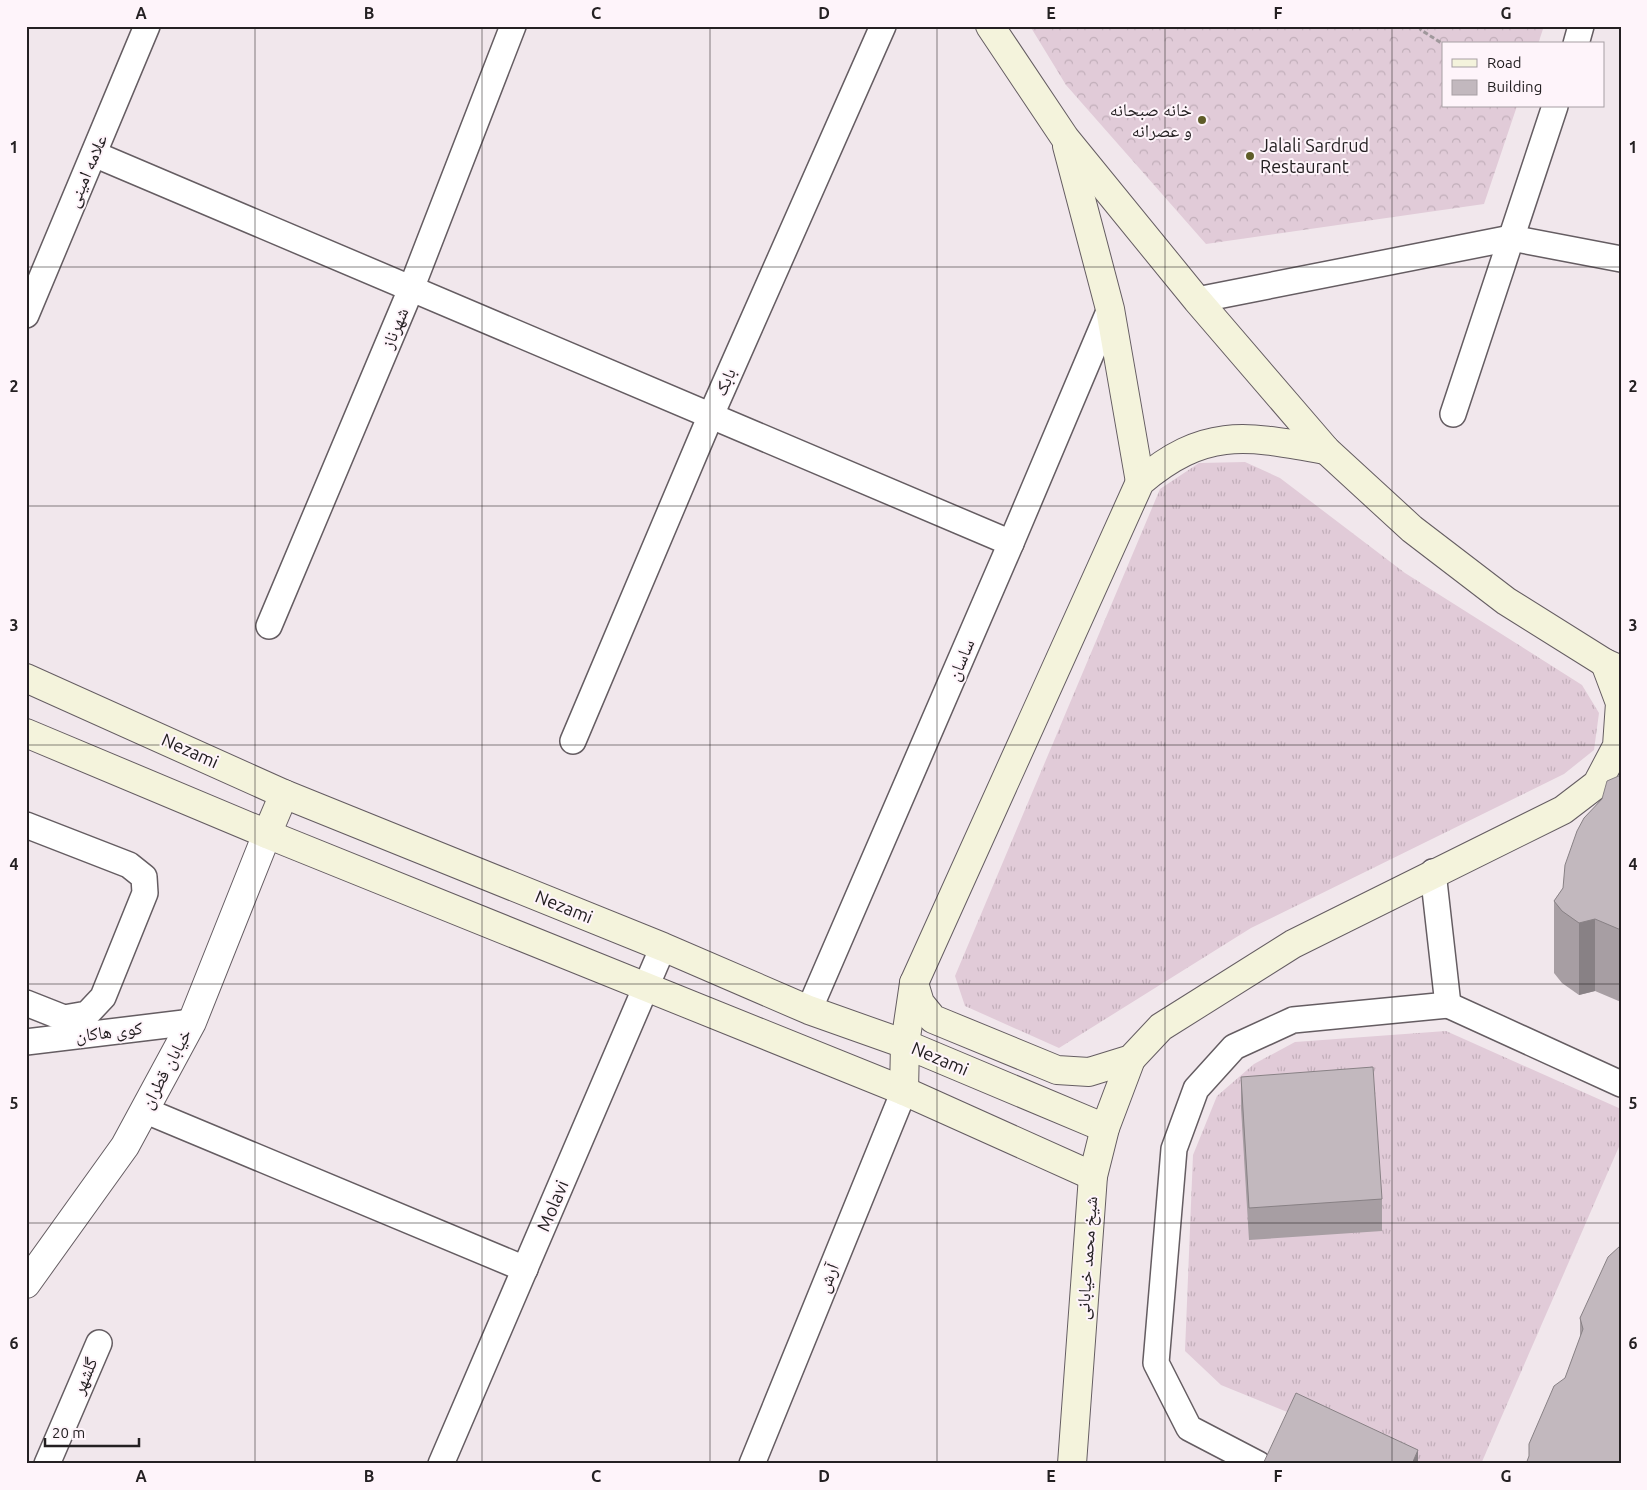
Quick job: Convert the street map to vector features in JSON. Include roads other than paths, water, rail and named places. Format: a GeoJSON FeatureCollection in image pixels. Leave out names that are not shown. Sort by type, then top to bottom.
{"type":"FeatureCollection","features":[{"type":"Feature","properties":{"kind":"main road"},"geometry":{"type":"LineString","coordinates":[[914,983],[920,1003],[933,1019],[1057,1070],[1089,1072],[1131,1059],[1161,1027],[1294,944],[1433,872],[1563,810],[1597,784],[1617,746],[1620,703],[1613,666],[1506,601],[1412,529],[1326,450],[1197,300],[1065,138],[990,26]]}},
{"type":"Feature","properties":{"kind":"main road"},"geometry":{"type":"LineString","coordinates":[[1065,138],[1110,308],[1140,482]]}},
{"type":"Feature","properties":{"kind":"main road"},"geometry":{"type":"LineString","coordinates":[[904,1091],[905,1044],[914,983],[1140,482],[1164,460],[1211,440],[1258,438],[1326,450]]}},
{"type":"Feature","properties":{"kind":"main road","name":"Nezami"},"geometry":{"type":"LineString","coordinates":[[26,678],[284,794],[662,947],[809,1010],[905,1044],[1105,1128]]}},
{"type":"Feature","properties":{"kind":"main road"},"geometry":{"type":"LineString","coordinates":[[26,733],[267,834],[904,1091],[1093,1176]]}},
{"type":"Feature","properties":{"kind":"main road"},"geometry":{"type":"LineString","coordinates":[[267,834],[284,794]]}},
{"type":"Feature","properties":{"kind":"main road"},"geometry":{"type":"LineString","coordinates":[[1563,810],[1621,796]]}},
{"type":"Feature","properties":{"kind":"main road","name":"شیخ محمد خیابانی"},"geometry":{"type":"LineString","coordinates":[[1072,1464],[1093,1176],[1105,1128],[1131,1059]]}},
{"type":"Feature","properties":{"kind":"street","name":"علامه امینی"},"geometry":{"type":"LineString","coordinates":[[26,315],[147,26]]}},
{"type":"Feature","properties":{"kind":"street","name":"شهرناز"},"geometry":{"type":"LineString","coordinates":[[269,626],[412,289],[513,26]]}},
{"type":"Feature","properties":{"kind":"street","name":"بابک"},"geometry":{"type":"LineString","coordinates":[[573,741],[710,415],[883,26]]}},
{"type":"Feature","properties":{"kind":"street"},"geometry":{"type":"LineString","coordinates":[[1577,42],[1581,26]]}},
{"type":"Feature","properties":{"kind":"street"},"geometry":{"type":"LineString","coordinates":[[1453,414],[1554,108]]}},
{"type":"Feature","properties":{"kind":"street"},"geometry":{"type":"LineString","coordinates":[[94,154],[1011,543]]}},
{"type":"Feature","properties":{"kind":"street"},"geometry":{"type":"LineString","coordinates":[[1197,300],[1511,238],[1621,259]]}},
{"type":"Feature","properties":{"kind":"street","name":"ساسان"},"geometry":{"type":"LineString","coordinates":[[809,1010],[1011,543],[1110,308]]}},
{"type":"Feature","properties":{"kind":"street"},"geometry":{"type":"LineString","coordinates":[[26,825],[129,865],[144,877],[145,893],[102,997],[88,1014],[64,1018],[26,1003]]}},
{"type":"Feature","properties":{"kind":"street","name":"خیابان قطران"},"geometry":{"type":"LineString","coordinates":[[26,1284],[124,1146],[192,1022],[267,834]]}},
{"type":"Feature","properties":{"kind":"street"},"geometry":{"type":"LineString","coordinates":[[1433,872],[1448,1005]]}},
{"type":"Feature","properties":{"kind":"street","name":"Molavi"},"geometry":{"type":"LineString","coordinates":[[441,1464],[662,947]]}},
{"type":"Feature","properties":{"kind":"street"},"geometry":{"type":"LineString","coordinates":[[1258,1464],[1190,1428],[1156,1363],[1174,1149],[1196,1089],[1234,1046],[1293,1020],[1448,1005],[1621,1084]]}},
{"type":"Feature","properties":{"kind":"street","name":"کوی هاکان"},"geometry":{"type":"LineString","coordinates":[[26,1042],[192,1022]]}},
{"type":"Feature","properties":{"kind":"street","name":"آرش"},"geometry":{"type":"LineString","coordinates":[[752,1464],[904,1091]]}},
{"type":"Feature","properties":{"kind":"street"},"geometry":{"type":"LineString","coordinates":[[144,1110],[525,1269]]}},
{"type":"Feature","properties":{"kind":"street","name":"گلشهر"},"geometry":{"type":"LineString","coordinates":[[47,1464],[99,1343]]}},
{"type":"Feature","properties":{"kind":"place","name":"خانه صبحانه و عصرانه"},"geometry":{"type":"Point","coordinates":[1202,120]}},
{"type":"Feature","properties":{"kind":"place","name":"Jalali Sardrud Restaurant"},"geometry":{"type":"Point","coordinates":[1250,156]}}]}
